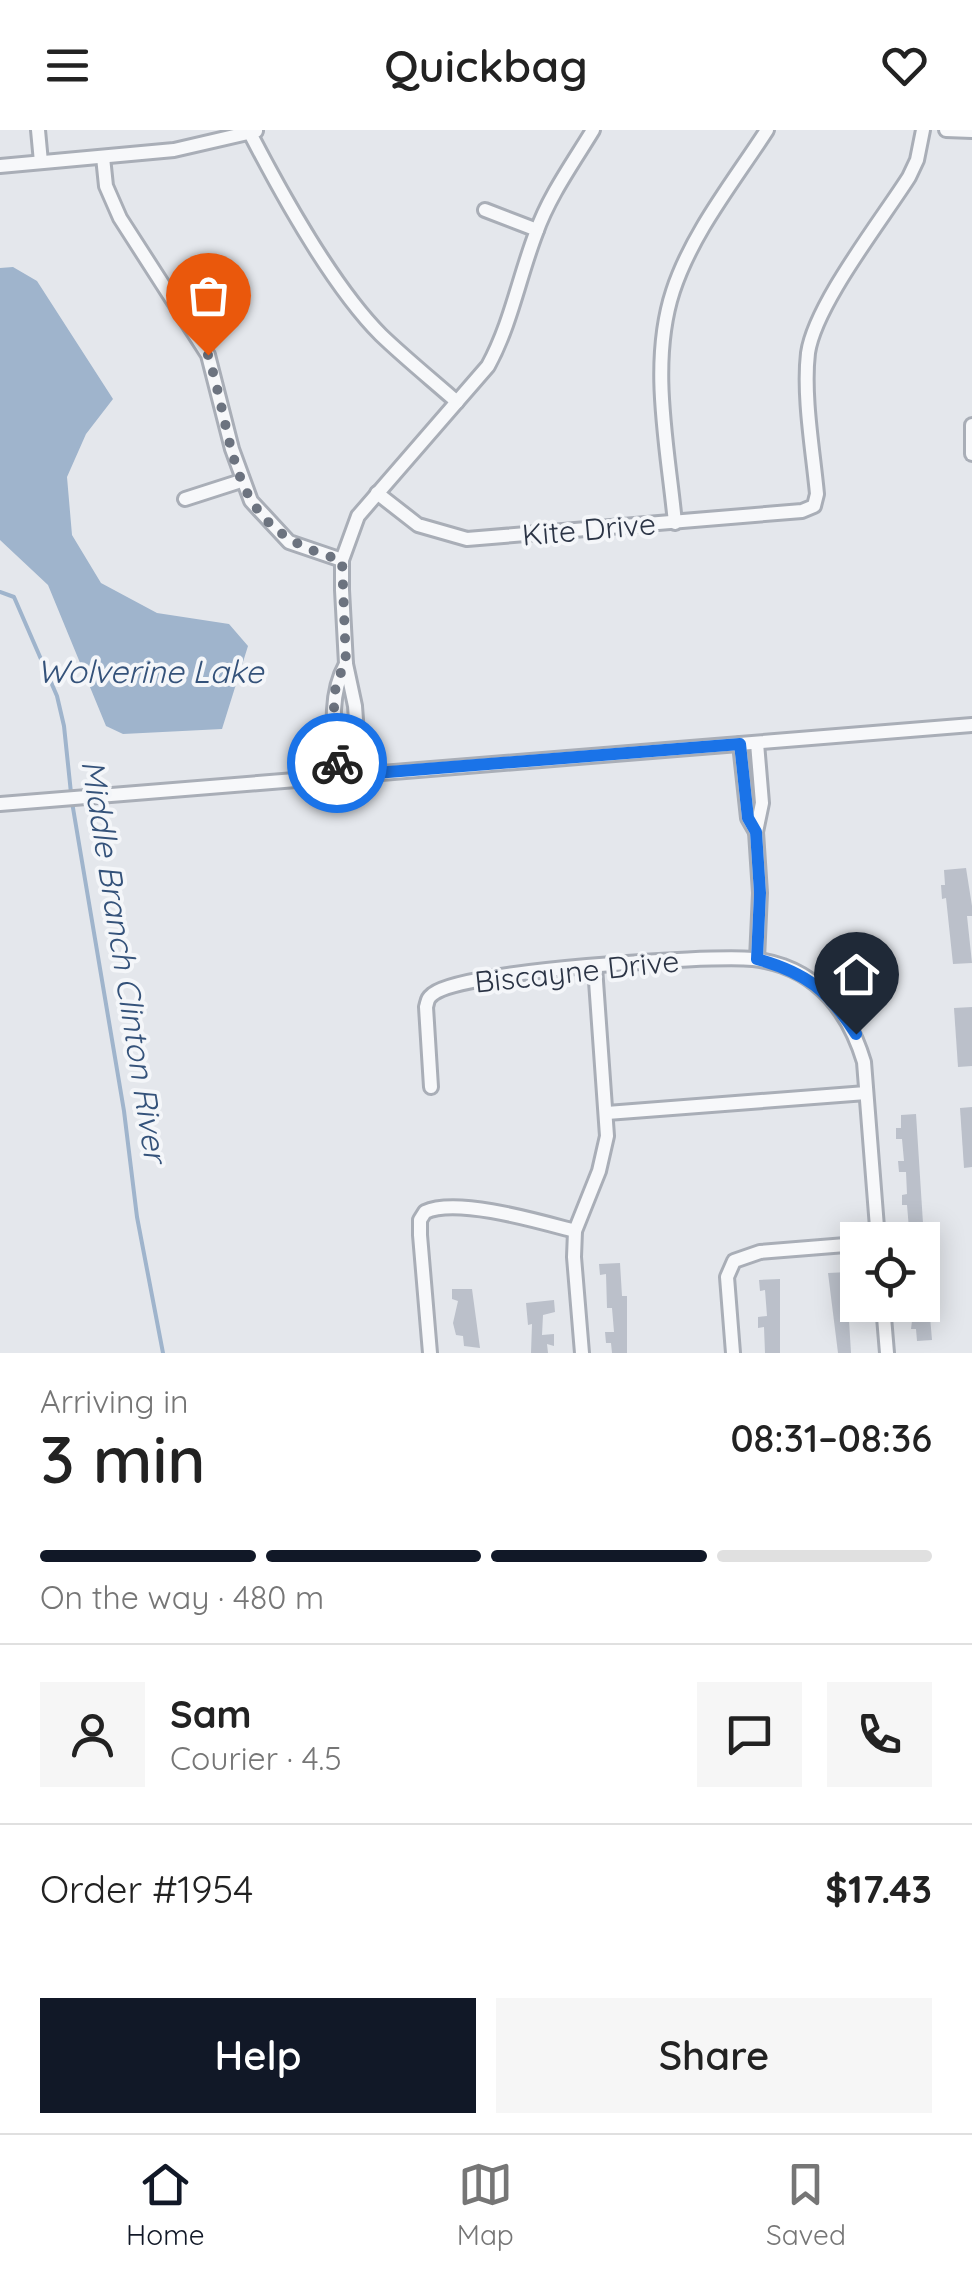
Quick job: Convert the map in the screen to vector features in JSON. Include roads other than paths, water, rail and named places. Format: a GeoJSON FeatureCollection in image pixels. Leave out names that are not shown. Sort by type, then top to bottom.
{"type":"FeatureCollection","features":[{"type":"Feature","properties":{"kind":"street"},"geometry":{"type":"LineString","coordinates":[[38,130],[42,162]]}},
{"type":"Feature","properties":{"kind":"street"},"geometry":{"type":"LineString","coordinates":[[360,775],[355,706],[346,664],[342,560],[358,516],[488,366],[502,340],[537,230],[593,130]]}},
{"type":"Feature","properties":{"kind":"street"},"geometry":{"type":"LineString","coordinates":[[675,522],[662,380],[672,294],[695,241],[767,130]]}},
{"type":"Feature","properties":{"kind":"street","name":"Kite Drive"},"geometry":{"type":"LineString","coordinates":[[376,493],[418,525],[467,539],[802,511],[814,506],[807,368],[812,335],[909,178],[923,130]]}},
{"type":"Feature","properties":{"kind":"street"},"geometry":{"type":"LineString","coordinates":[[946,130],[972,131]]}},
{"type":"Feature","properties":{"kind":"street"},"geometry":{"type":"LineString","coordinates":[[0,166],[174,150],[254,132],[271,174],[354,303],[380,334],[457,402]]}},
{"type":"Feature","properties":{"kind":"street"},"geometry":{"type":"LineString","coordinates":[[103,157],[106,186],[120,218],[208,355],[241,481],[260,514],[289,542],[342,560]]}},
{"type":"Feature","properties":{"kind":"street"},"geometry":{"type":"LineString","coordinates":[[485,210],[537,230]]}},
{"type":"Feature","properties":{"kind":"street"},"geometry":{"type":"LineString","coordinates":[[972,425],[972,454]]}},
{"type":"Feature","properties":{"kind":"street"},"geometry":{"type":"LineString","coordinates":[[185,499],[241,481]]}},
{"type":"Feature","properties":{"kind":"street"},"geometry":{"type":"LineString","coordinates":[[338,776],[334,708],[336,681],[346,664]]}},
{"type":"Feature","properties":{"kind":"street"},"geometry":{"type":"LineString","coordinates":[[334,708],[355,706]]}},
{"type":"Feature","properties":{"kind":"street"},"geometry":{"type":"LineString","coordinates":[[0,804],[972,725]]}},
{"type":"Feature","properties":{"kind":"street"},"geometry":{"type":"LineString","coordinates":[[757,743],[762,803],[756,832],[760,893],[757,959],[815,982],[837,1004],[856,1034],[864,1062],[877,1222]]}},
{"type":"Feature","properties":{"kind":"street"},"geometry":{"type":"LineString","coordinates":[[740,744],[748,818],[756,832]]}},
{"type":"Feature","properties":{"kind":"street","name":"Biscayne Drive"},"geometry":{"type":"LineString","coordinates":[[430,1087],[426,1008],[428,998],[436,992],[500,976],[717,958],[757,959]]}},
{"type":"Feature","properties":{"kind":"street"},"geometry":{"type":"LineString","coordinates":[[582,1353],[575,1231],[604,1158],[606,1113],[595,968]]}},
{"type":"Feature","properties":{"kind":"street"},"geometry":{"type":"LineString","coordinates":[[606,1113],[866,1093]]}},
{"type":"Feature","properties":{"kind":"street"},"geometry":{"type":"LineString","coordinates":[[430,1353],[420,1235],[420,1220],[425,1212],[443,1208],[494,1212],[575,1231]]}},
{"type":"Feature","properties":{"kind":"street"},"geometry":{"type":"LineString","coordinates":[[733,1353],[727,1277],[734,1261],[760,1252],[840,1245]]}},
{"type":"Feature","properties":{"kind":"street"},"geometry":{"type":"LineString","coordinates":[[884,1322],[886,1353]]}},
{"type":"Feature","properties":{"kind":"water","name":"Wolverine Lake"},"geometry":{"type":"Polygon","coordinates":[[[13,267],[37,281],[113,399],[86,434],[67,477],[72,535],[101,583],[157,613],[229,624],[248,646],[222,729],[123,734],[106,726],[48,585],[0,540],[0,268],[13,267]]]}},
{"type":"Feature","properties":{"kind":"waterway","name":"Middle Branch Clinton River"},"geometry":{"type":"LineString","coordinates":[[0,592],[14,597],[57,696],[71,793]]}},
{"type":"Feature","properties":{"kind":"waterway","name":"Middle Branch Clinton River"},"geometry":{"type":"LineString","coordinates":[[72,802],[124,1111],[137,1217],[163,1353]]}}]}
